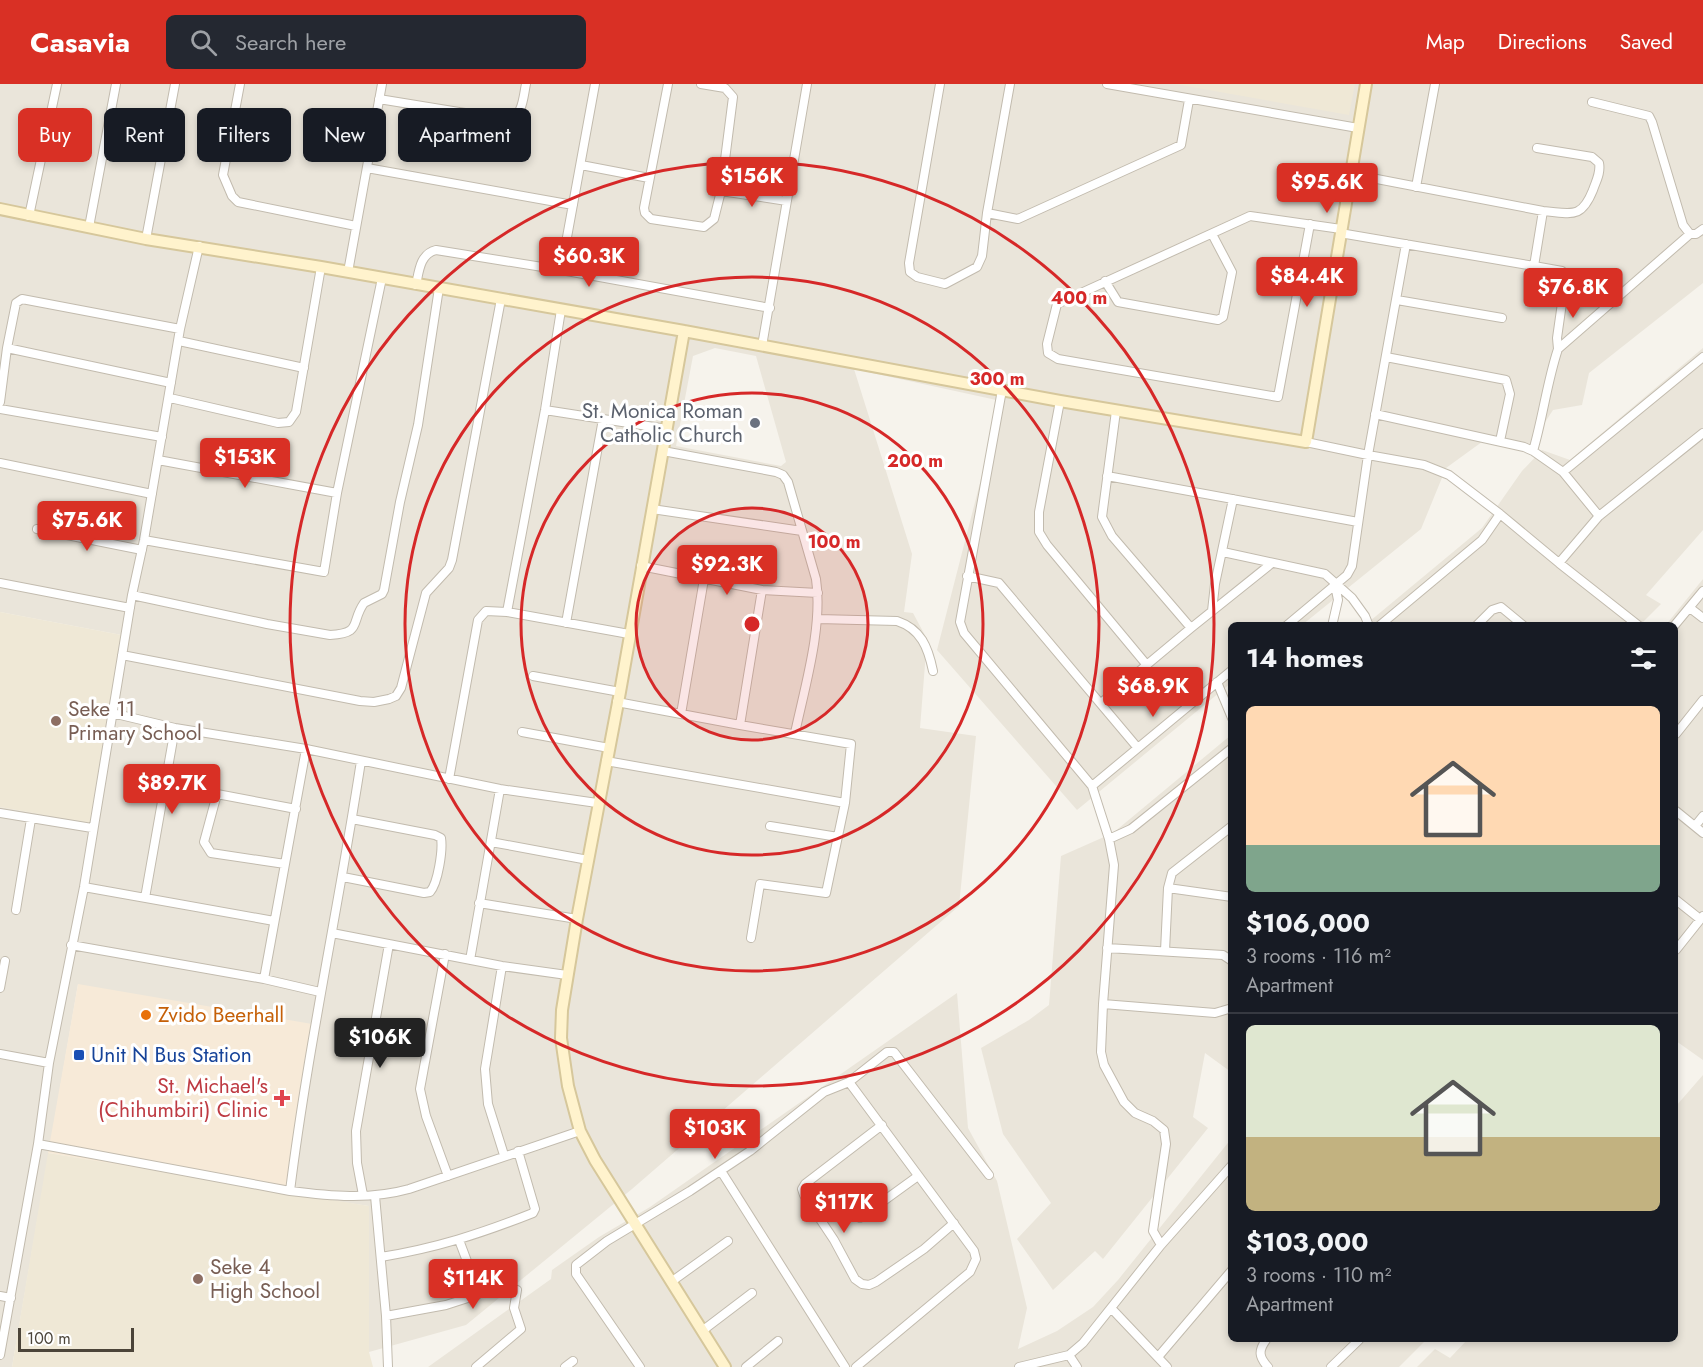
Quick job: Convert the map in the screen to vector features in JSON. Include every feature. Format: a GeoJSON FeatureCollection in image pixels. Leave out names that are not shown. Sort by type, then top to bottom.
{"type":"FeatureCollection","features":[{"type":"Feature","properties":{"kind":"street"},"geometry":{"type":"LineString","coordinates":[[29,216],[57,84]]}},
{"type":"Feature","properties":{"kind":"street"},"geometry":{"type":"LineString","coordinates":[[89,228],[116,84]]}},
{"type":"Feature","properties":{"kind":"street"},"geometry":{"type":"LineString","coordinates":[[146,239],[175,84]]}},
{"type":"Feature","properties":{"kind":"street"},"geometry":{"type":"LineString","coordinates":[[240,84],[224,175],[225,182],[235,200],[293,215],[356,226]]}},
{"type":"Feature","properties":{"kind":"street"},"geometry":{"type":"LineString","coordinates":[[348,272],[382,84]]}},
{"type":"Feature","properties":{"kind":"street"},"geometry":{"type":"LineString","coordinates":[[379,99],[508,120],[520,111],[526,84]]}},
{"type":"Feature","properties":{"kind":"street"},"geometry":{"type":"LineString","coordinates":[[561,270],[595,84]]}},
{"type":"Feature","properties":{"kind":"street"},"geometry":{"type":"LineString","coordinates":[[668,84],[649,178],[645,213],[651,219],[704,226],[714,219],[721,190],[733,98],[725,88],[701,84]]}},
{"type":"Feature","properties":{"kind":"street"},"geometry":{"type":"LineString","coordinates":[[762,346],[807,84]]}},
{"type":"Feature","properties":{"kind":"street"},"geometry":{"type":"LineString","coordinates":[[940,84],[909,263],[910,272],[917,277],[945,284],[977,267],[982,256],[987,213],[1010,84]]}},
{"type":"Feature","properties":{"kind":"street"},"geometry":{"type":"LineString","coordinates":[[1107,84],[1358,128]]}},
{"type":"Feature","properties":{"kind":"street"},"geometry":{"type":"LineString","coordinates":[[1306,442],[1366,84]]}},
{"type":"Feature","properties":{"kind":"street"},"geometry":{"type":"LineString","coordinates":[[1416,187],[1435,84]]}},
{"type":"Feature","properties":{"kind":"street"},"geometry":{"type":"LineString","coordinates":[[987,213],[1018,219],[1181,145],[1189,100]]}},
{"type":"Feature","properties":{"kind":"street"},"geometry":{"type":"LineString","coordinates":[[1592,102],[1649,116],[1653,122],[1683,225],[1690,234]]}},
{"type":"Feature","properties":{"kind":"street"},"geometry":{"type":"LineString","coordinates":[[1351,174],[1543,211],[1574,213],[1582,210],[1588,203],[1600,170],[1599,163],[1592,157],[1537,148]]}},
{"type":"Feature","properties":{"kind":"street"},"geometry":{"type":"LineString","coordinates":[[581,165],[649,178]]}},
{"type":"Feature","properties":{"kind":"street"},"geometry":{"type":"LineString","coordinates":[[368,168],[573,205]]}},
{"type":"Feature","properties":{"kind":"street"},"geometry":{"type":"LineString","coordinates":[[721,190],[787,201]]}},
{"type":"Feature","properties":{"kind":"street"},"geometry":{"type":"LineString","coordinates":[[0,209],[146,239],[199,246],[684,331],[1060,402],[1306,442],[1424,465],[1449,475],[1634,622]]}},
{"type":"Feature","properties":{"kind":"street"},"geometry":{"type":"LineString","coordinates":[[1534,266],[1543,211]]}},
{"type":"Feature","properties":{"kind":"street"},"geometry":{"type":"LineString","coordinates":[[1310,224],[1278,397],[1058,359],[1048,353],[1047,344],[1057,304],[1250,216],[1310,224],[1406,244],[1563,271],[1566,275],[1557,338],[1558,349],[1550,372],[1533,451]]}},
{"type":"Feature","properties":{"kind":"street"},"geometry":{"type":"LineString","coordinates":[[1558,349],[1690,234],[1696,234],[1703,229]]}},
{"type":"Feature","properties":{"kind":"street"},"geometry":{"type":"LineString","coordinates":[[1105,281],[1118,302],[1218,321],[1223,316],[1232,272],[1212,234]]}},
{"type":"Feature","properties":{"kind":"street"},"geometry":{"type":"LineString","coordinates":[[1291,622],[1335,585],[1352,566],[1368,455],[1406,244]]}},
{"type":"Feature","properties":{"kind":"street"},"geometry":{"type":"LineString","coordinates":[[0,1355],[38,1144],[49,1063],[84,887],[132,595],[170,398],[180,329],[199,246]]}},
{"type":"Feature","properties":{"kind":"street"},"geometry":{"type":"LineString","coordinates":[[416,285],[423,258],[430,251],[436,250],[770,308]]}},
{"type":"Feature","properties":{"kind":"street"},"geometry":{"type":"LineString","coordinates":[[170,398],[289,422],[296,412],[321,267]]}},
{"type":"Feature","properties":{"kind":"street"},"geometry":{"type":"LineString","coordinates":[[144,540],[324,572],[337,492],[382,278]]}},
{"type":"Feature","properties":{"kind":"street"},"geometry":{"type":"LineString","coordinates":[[132,595],[330,635],[352,630],[364,603],[382,594],[384,590],[400,502],[418,425],[439,288]]}},
{"type":"Feature","properties":{"kind":"street"},"geometry":{"type":"LineString","coordinates":[[0,402],[16,303],[22,299],[180,329]]}},
{"type":"Feature","properties":{"kind":"street"},"geometry":{"type":"LineString","coordinates":[[122,655],[336,698],[374,702],[396,696],[401,688],[426,593],[449,568],[452,560],[501,299]]}},
{"type":"Feature","properties":{"kind":"street"},"geometry":{"type":"LineString","coordinates":[[1397,300],[1502,318]]}},
{"type":"Feature","properties":{"kind":"street"},"geometry":{"type":"LineString","coordinates":[[507,612],[545,410],[561,310]]}},
{"type":"Feature","properties":{"kind":"street"},"geometry":{"type":"LineString","coordinates":[[684,331],[567,975],[561,1038],[568,1086],[580,1131],[595,1161],[725,1367]]}},
{"type":"Feature","properties":{"kind":"street"},"geometry":{"type":"LineString","coordinates":[[179,341],[304,368]]}},
{"type":"Feature","properties":{"kind":"street"},"geometry":{"type":"LineString","coordinates":[[7,348],[171,383]]}},
{"type":"Feature","properties":{"kind":"street"},"geometry":{"type":"LineString","coordinates":[[1386,357],[1506,380],[1510,394],[1500,441]]}},
{"type":"Feature","properties":{"kind":"street"},"geometry":{"type":"LineString","coordinates":[[1563,472],[1703,357]]}},
{"type":"Feature","properties":{"kind":"street"},"geometry":{"type":"LineString","coordinates":[[1002,390],[960,622],[964,633],[1092,786],[1109,839],[1114,865],[1101,1052],[1111,1080],[1129,1107],[1164,1130],[1166,1144],[1153,1231],[1161,1245]]}},
{"type":"Feature","properties":{"kind":"street"},"geometry":{"type":"LineString","coordinates":[[1060,402],[1040,512],[1039,532],[1047,545],[1146,664]]}},
{"type":"Feature","properties":{"kind":"street"},"geometry":{"type":"LineString","coordinates":[[0,409],[162,437]]}},
{"type":"Feature","properties":{"kind":"street"},"geometry":{"type":"LineString","coordinates":[[545,410],[667,429]]}},
{"type":"Feature","properties":{"kind":"street"},"geometry":{"type":"LineString","coordinates":[[1116,411],[1102,517],[1112,536],[1191,628]]}},
{"type":"Feature","properties":{"kind":"street"},"geometry":{"type":"LineString","coordinates":[[1376,414],[1500,441],[1533,451],[1563,472],[1599,516]]}},
{"type":"Feature","properties":{"kind":"street"},"geometry":{"type":"LineString","coordinates":[[566,623],[603,418]]}},
{"type":"Feature","properties":{"kind":"street"},"geometry":{"type":"LineString","coordinates":[[1558,563],[1599,516],[1703,433]]}},
{"type":"Feature","properties":{"kind":"street"},"geometry":{"type":"LineString","coordinates":[[663,451],[783,475],[788,482],[818,593],[818,619],[795,733]]}},
{"type":"Feature","properties":{"kind":"street"},"geometry":{"type":"LineString","coordinates":[[158,460],[337,492]]}},
{"type":"Feature","properties":{"kind":"street"},"geometry":{"type":"LineString","coordinates":[[0,463],[152,494]]}},
{"type":"Feature","properties":{"kind":"street"},"geometry":{"type":"LineString","coordinates":[[1107,476],[1358,522]]}},
{"type":"Feature","properties":{"kind":"street"},"geometry":{"type":"LineString","coordinates":[[1212,611],[1215,584],[1233,499]]}},
{"type":"Feature","properties":{"kind":"street"},"geometry":{"type":"LineString","coordinates":[[652,509],[802,531]]}},
{"type":"Feature","properties":{"kind":"street"},"geometry":{"type":"LineString","coordinates":[[1384,622],[1482,540],[1500,514]]}},
{"type":"Feature","properties":{"kind":"street"},"geometry":{"type":"LineString","coordinates":[[37,529],[142,550]]}},
{"type":"Feature","properties":{"kind":"street"},"geometry":{"type":"LineString","coordinates":[[1223,552],[1325,574],[1352,598],[1367,622]]}},
{"type":"Feature","properties":{"kind":"street"},"geometry":{"type":"LineString","coordinates":[[1101,703],[1272,563]]}},
{"type":"Feature","properties":{"kind":"street"},"geometry":{"type":"LineString","coordinates":[[641,566],[762,590],[818,593]]}},
{"type":"Feature","properties":{"kind":"street"},"geometry":{"type":"LineString","coordinates":[[967,576],[999,583],[1137,747]]}},
{"type":"Feature","properties":{"kind":"street"},"geometry":{"type":"LineString","coordinates":[[681,714],[704,579]]}},
{"type":"Feature","properties":{"kind":"street"},"geometry":{"type":"LineString","coordinates":[[0,584],[130,608]]}},
{"type":"Feature","properties":{"kind":"street"},"geometry":{"type":"LineString","coordinates":[[1333,622],[1338,600],[1335,585]]}},
{"type":"Feature","properties":{"kind":"street"},"geometry":{"type":"LineString","coordinates":[[740,726],[762,590]]}},
{"type":"Feature","properties":{"kind":"street"},"geometry":{"type":"LineString","coordinates":[[1678,622],[1703,591]]}},
{"type":"Feature","properties":{"kind":"street"},"geometry":{"type":"LineString","coordinates":[[1480,622],[1492,610],[1500,607],[1519,622]]}},
{"type":"Feature","properties":{"kind":"street"},"geometry":{"type":"LineString","coordinates":[[1690,608],[1703,618]]}},
{"type":"Feature","properties":{"kind":"street"},"geometry":{"type":"LineString","coordinates":[[449,779],[478,620],[486,611],[507,612],[629,634]]}},
{"type":"Feature","properties":{"kind":"street"},"geometry":{"type":"LineString","coordinates":[[818,619],[897,621],[908,625],[924,641],[933,671]]}},
{"type":"Feature","properties":{"kind":"street"},"geometry":{"type":"LineString","coordinates":[[1092,786],[1228,673]]}},
{"type":"Feature","properties":{"kind":"street"},"geometry":{"type":"LineString","coordinates":[[533,676],[681,714],[851,744],[845,803],[826,893],[760,884],[751,938]]}},
{"type":"Feature","properties":{"kind":"street"},"geometry":{"type":"LineString","coordinates":[[1217,682],[1228,708]]}},
{"type":"Feature","properties":{"kind":"street"},"geometry":{"type":"LineString","coordinates":[[1678,731],[1703,700]]}},
{"type":"Feature","properties":{"kind":"street"},"geometry":{"type":"LineString","coordinates":[[112,713],[175,728],[306,749],[500,789],[597,803]]}},
{"type":"Feature","properties":{"kind":"street"},"geometry":{"type":"LineString","coordinates":[[145,898],[175,728]]}},
{"type":"Feature","properties":{"kind":"street"},"geometry":{"type":"LineString","coordinates":[[522,732],[609,748]]}},
{"type":"Feature","properties":{"kind":"street"},"geometry":{"type":"LineString","coordinates":[[264,980],[306,749]]}},
{"type":"Feature","properties":{"kind":"street"},"geometry":{"type":"LineString","coordinates":[[1109,839],[1131,829],[1228,751]]}},
{"type":"Feature","properties":{"kind":"street"},"geometry":{"type":"LineString","coordinates":[[290,1191],[320,992],[343,877],[361,761]]}},
{"type":"Feature","properties":{"kind":"street"},"geometry":{"type":"LineString","coordinates":[[606,761],[845,803]]}},
{"type":"Feature","properties":{"kind":"street"},"geometry":{"type":"LineString","coordinates":[[470,960],[500,789]]}},
{"type":"Feature","properties":{"kind":"street"},"geometry":{"type":"LineString","coordinates":[[285,864],[211,853],[204,843],[217,795],[296,809]]}},
{"type":"Feature","properties":{"kind":"street"},"geometry":{"type":"LineString","coordinates":[[0,813],[92,828]]}},
{"type":"Feature","properties":{"kind":"street"},"geometry":{"type":"LineString","coordinates":[[1678,813],[1703,833]]}},
{"type":"Feature","properties":{"kind":"street"},"geometry":{"type":"LineString","coordinates":[[1695,826],[1703,816]]}},
{"type":"Feature","properties":{"kind":"street"},"geometry":{"type":"LineString","coordinates":[[16,910],[31,819]]}},
{"type":"Feature","properties":{"kind":"street"},"geometry":{"type":"LineString","coordinates":[[343,877],[424,893],[434,888],[438,872],[441,838],[352,819]]}},
{"type":"Feature","properties":{"kind":"street"},"geometry":{"type":"LineString","coordinates":[[770,826],[838,837]]}},
{"type":"Feature","properties":{"kind":"street"},"geometry":{"type":"LineString","coordinates":[[1165,951],[1168,888],[1172,873],[1228,829]]}},
{"type":"Feature","properties":{"kind":"street"},"geometry":{"type":"LineString","coordinates":[[491,842],[588,860]]}},
{"type":"Feature","properties":{"kind":"street"},"geometry":{"type":"LineString","coordinates":[[84,887],[274,921]]}},
{"type":"Feature","properties":{"kind":"street"},"geometry":{"type":"LineString","coordinates":[[1168,888],[1228,896]]}},
{"type":"Feature","properties":{"kind":"street"},"geometry":{"type":"LineString","coordinates":[[1678,901],[1702,917],[1678,947]]}},
{"type":"Feature","properties":{"kind":"street"},"geometry":{"type":"LineString","coordinates":[[479,903],[577,918]]}},
{"type":"Feature","properties":{"kind":"street"},"geometry":{"type":"LineString","coordinates":[[332,933],[502,966],[567,975]]}},
{"type":"Feature","properties":{"kind":"street"},"geometry":{"type":"LineString","coordinates":[[363,1195],[357,1163],[356,1131],[389,944]]}},
{"type":"Feature","properties":{"kind":"street"},"geometry":{"type":"LineString","coordinates":[[71,945],[320,992]]}},
{"type":"Feature","properties":{"kind":"street"},"geometry":{"type":"LineString","coordinates":[[1107,948],[1223,955],[1228,958]]}},
{"type":"Feature","properties":{"kind":"street"},"geometry":{"type":"LineString","coordinates":[[446,954],[420,1089],[426,1116],[448,1176]]}},
{"type":"Feature","properties":{"kind":"street"},"geometry":{"type":"LineString","coordinates":[[0,988],[5,961]]}},
{"type":"Feature","properties":{"kind":"street"},"geometry":{"type":"LineString","coordinates":[[502,966],[484,1069],[488,1104],[504,1155]]}},
{"type":"Feature","properties":{"kind":"street"},"geometry":{"type":"LineString","coordinates":[[1103,1004],[1215,1013],[1228,1009]]}},
{"type":"Feature","properties":{"kind":"street"},"geometry":{"type":"LineString","coordinates":[[640,1367],[576,1274],[575,1268],[579,1261],[634,1224],[721,1171],[825,1092],[849,1082],[887,1052],[894,1052],[989,1175]]}},
{"type":"Feature","properties":{"kind":"street"},"geometry":{"type":"LineString","coordinates":[[0,1054],[49,1063]]}},
{"type":"Feature","properties":{"kind":"street"},"geometry":{"type":"LineString","coordinates":[[849,1082],[954,1222],[974,1251],[976,1259],[970,1272],[856,1367]]}},
{"type":"Feature","properties":{"kind":"street"},"geometry":{"type":"LineString","coordinates":[[882,1125],[805,1184],[802,1189],[855,1279],[868,1285],[876,1282],[924,1249],[954,1222]]}},
{"type":"Feature","properties":{"kind":"street"},"geometry":{"type":"LineString","coordinates":[[38,1144],[290,1191],[328,1196],[375,1196],[389,1195],[580,1131]]}},
{"type":"Feature","properties":{"kind":"street"},"geometry":{"type":"LineString","coordinates":[[381,1257],[430,1249],[499,1227],[534,1211],[518,1151]]}},
{"type":"Feature","properties":{"kind":"street"},"geometry":{"type":"LineString","coordinates":[[1019,1367],[1069,1355],[1083,1343],[1161,1245],[1228,1170]]}},
{"type":"Feature","properties":{"kind":"street"},"geometry":{"type":"LineString","coordinates":[[721,1171],[845,1367]]}},
{"type":"Feature","properties":{"kind":"street"},"geometry":{"type":"LineString","coordinates":[[860,1218],[918,1176]]}},
{"type":"Feature","properties":{"kind":"street"},"geometry":{"type":"LineString","coordinates":[[375,1196],[386,1316],[387,1367]]}},
{"type":"Feature","properties":{"kind":"street"},"geometry":{"type":"LineString","coordinates":[[386,1316],[446,1305],[479,1293],[459,1240]]}},
{"type":"Feature","properties":{"kind":"street"},"geometry":{"type":"LineString","coordinates":[[671,1282],[728,1241]]}},
{"type":"Feature","properties":{"kind":"street"},"geometry":{"type":"LineString","coordinates":[[1158,1357],[1228,1275]]}},
{"type":"Feature","properties":{"kind":"street"},"geometry":{"type":"LineString","coordinates":[[476,1367],[521,1329],[514,1308],[518,1290]]}},
{"type":"Feature","properties":{"kind":"street"},"geometry":{"type":"LineString","coordinates":[[702,1331],[752,1293]]}},
{"type":"Feature","properties":{"kind":"street"},"geometry":{"type":"LineString","coordinates":[[0,1296],[11,1298]]}},
{"type":"Feature","properties":{"kind":"street"},"geometry":{"type":"LineString","coordinates":[[1111,1308],[1167,1367]]}},
{"type":"Feature","properties":{"kind":"street"},"geometry":{"type":"LineString","coordinates":[[746,1367],[778,1341]]}},
{"type":"Feature","properties":{"kind":"street"},"geometry":{"type":"LineString","coordinates":[[1264,1342],[1260,1348],[1260,1355],[1268,1367]]}},
{"type":"Feature","properties":{"kind":"street"},"geometry":{"type":"LineString","coordinates":[[1331,1367],[1357,1342]]}},
{"type":"Feature","properties":{"kind":"street"},"geometry":{"type":"LineString","coordinates":[[1069,1355],[1077,1367]]}},
{"type":"Feature","properties":{"kind":"street"},"geometry":{"type":"LineString","coordinates":[[565,1367],[573,1361]]}},
{"type":"Feature","properties":{"kind":"shaded area"},"geometry":{"type":"Polygon","coordinates":[[[0,84],[1703,84],[1703,283],[1589,373],[1582,405],[1553,410],[1529,447],[1486,439],[1446,468],[1421,529],[1306,622],[1228,622],[1228,685],[1077,810],[937,650],[1001,401],[854,369],[912,554],[904,612],[913,613],[927,639],[920,728],[976,736],[959,906],[632,1189],[466,1325],[369,1352],[369,1206],[288,1194],[78,984],[12,1367],[0,1367],[0,807],[95,823],[127,636],[0,612],[0,84]],[[715,348],[693,356],[676,446],[781,466],[786,462],[756,356],[715,348]]]}},
{"type":"Feature","properties":{"kind":"shaded area"},"geometry":{"type":"Polygon","coordinates":[[[1175,84],[1355,84],[1349,115],[1175,84]]]}},
{"type":"Feature","properties":{"kind":"shaded area"},"geometry":{"type":"Polygon","coordinates":[[[1703,348],[1703,530],[1646,595],[1661,604],[1643,622],[1369,622],[1482,528],[1522,471],[1542,450],[1570,460],[1703,348]]]}},
{"type":"Feature","properties":{"kind":"shaded area"},"geometry":{"type":"Polygon","coordinates":[[[1703,579],[1703,1060],[1678,1042],[1678,622],[1668,622],[1703,579]]]}},
{"type":"Feature","properties":{"kind":"shaded area","name":"Seke 11 Primary School"},"geometry":{"type":"Polygon","coordinates":[[[0,612],[127,636],[95,824],[0,807],[0,612]]]}},
{"type":"Feature","properties":{"kind":"shaded area"},"geometry":{"type":"Polygon","coordinates":[[[1228,737],[1228,1070],[1205,1053],[1193,1117],[1208,1128],[1103,1259],[1095,1251],[1053,1290],[1017,1239],[1051,1203],[1003,1134],[981,1048],[1029,1020],[1049,1005],[1061,856],[1113,833],[1228,737]]]}},
{"type":"Feature","properties":{"kind":"shaded area"},"geometry":{"type":"Polygon","coordinates":[[[78,984],[318,1025],[288,1194],[48,1153],[78,984]]]}},
{"type":"Feature","properties":{"kind":"shaded area"},"geometry":{"type":"Polygon","coordinates":[[[957,993],[968,1128],[997,1181],[1027,1308],[1018,1349],[1057,1331],[1093,1307],[1118,1280],[1228,1143],[1228,1342],[1424,1342],[1399,1367],[428,1367],[551,1279],[552,1270],[599,1237],[650,1207],[957,993]]]}},
{"type":"Feature","properties":{"kind":"shaded area"},"geometry":{"type":"Polygon","coordinates":[[[1703,1075],[1703,1367],[1417,1367],[1435,1349],[1450,1358],[1465,1342],[1678,1342],[1678,1104],[1703,1075]]]}},
{"type":"Feature","properties":{"kind":"shaded area","name":"Seke 4 High School"},"geometry":{"type":"Polygon","coordinates":[[[48,1153],[369,1206],[369,1352],[373,1367],[12,1367],[48,1153]]]}},
{"type":"Feature","properties":{"kind":"place","name":"St. Monica Roman Catholic Church"},"geometry":{"type":"Point","coordinates":[755,423]}},
{"type":"Feature","properties":{"kind":"place","name":"Seke 11 Primary School"},"geometry":{"type":"Point","coordinates":[56,721]}},
{"type":"Feature","properties":{"kind":"place","name":"Zvido Beerhall"},"geometry":{"type":"Point","coordinates":[146,1015]}},
{"type":"Feature","properties":{"kind":"place","name":"Unit N Bus Station"},"geometry":{"type":"Point","coordinates":[79,1055]}},
{"type":"Feature","properties":{"kind":"place","name":"St. Michael's (Chihumbiri) Clinic"},"geometry":{"type":"Point","coordinates":[282,1098]}},
{"type":"Feature","properties":{"kind":"place","name":"Seke 4 High School"},"geometry":{"type":"Point","coordinates":[198,1279]}}]}
